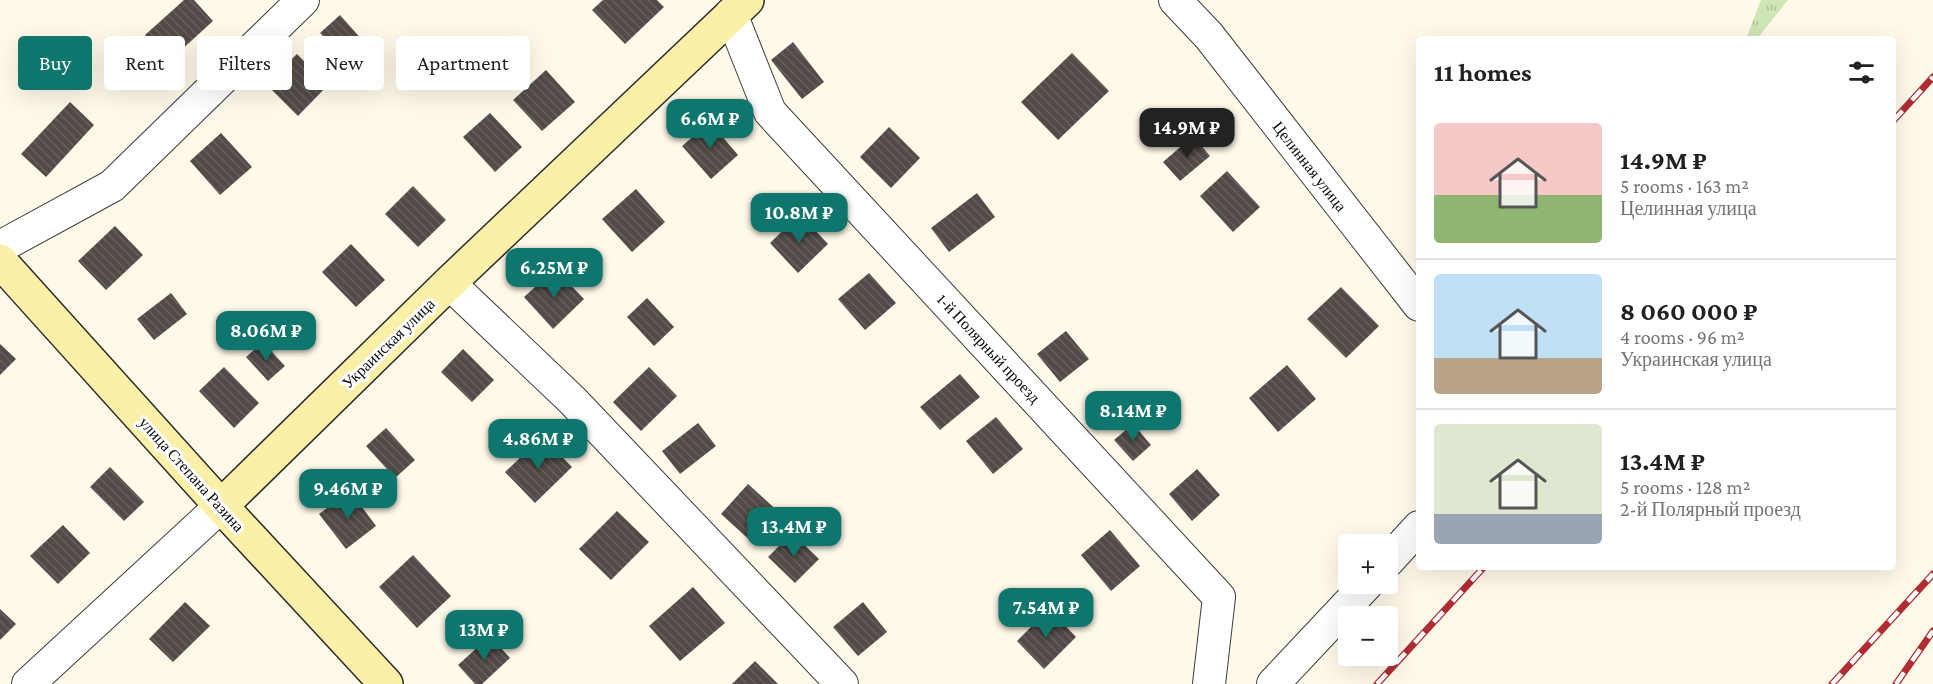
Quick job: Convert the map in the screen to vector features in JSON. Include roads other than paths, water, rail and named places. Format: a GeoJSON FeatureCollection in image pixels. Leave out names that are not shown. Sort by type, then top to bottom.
{"type":"FeatureCollection","features":[{"type":"Feature","properties":{"kind":"street"},"geometry":{"type":"LineString","coordinates":[[0,247],[112,186],[303,0]]}},
{"type":"Feature","properties":{"kind":"street","name":"Целинная улица"},"geometry":{"type":"LineString","coordinates":[[1175,0],[1209,36],[1416,301]]}},
{"type":"Feature","properties":{"kind":"street","name":"Украинская улица"},"geometry":{"type":"LineString","coordinates":[[28,684],[221,506],[449,283],[739,7]]}},
{"type":"Feature","properties":{"kind":"street","name":"1-й Полярный проезд"},"geometry":{"type":"LineString","coordinates":[[739,7],[770,112],[1219,597],[1209,684]]}},
{"type":"Feature","properties":{"kind":"street","name":"улица Степана Разина"},"geometry":{"type":"LineString","coordinates":[[0,261],[221,506],[386,684]]}},
{"type":"Feature","properties":{"kind":"street"},"geometry":{"type":"LineString","coordinates":[[449,283],[572,400],[842,684]]}},
{"type":"Feature","properties":{"kind":"street"},"geometry":{"type":"LineString","coordinates":[[1398,550],[1416,530]]}},
{"type":"Feature","properties":{"kind":"street"},"geometry":{"type":"LineString","coordinates":[[1273,684],[1358,594]]}},
{"type":"Feature","properties":{"kind":"railway"},"geometry":{"type":"LineString","coordinates":[[1896,118],[1933,77]]}},
{"type":"Feature","properties":{"kind":"railway"},"geometry":{"type":"LineString","coordinates":[[1377,684],[1481,570]]}},
{"type":"Feature","properties":{"kind":"railway"},"geometry":{"type":"LineString","coordinates":[[1832,684],[1933,574]]}},
{"type":"Feature","properties":{"kind":"railway"},"geometry":{"type":"LineString","coordinates":[[1896,684],[1933,631]]}}]}
